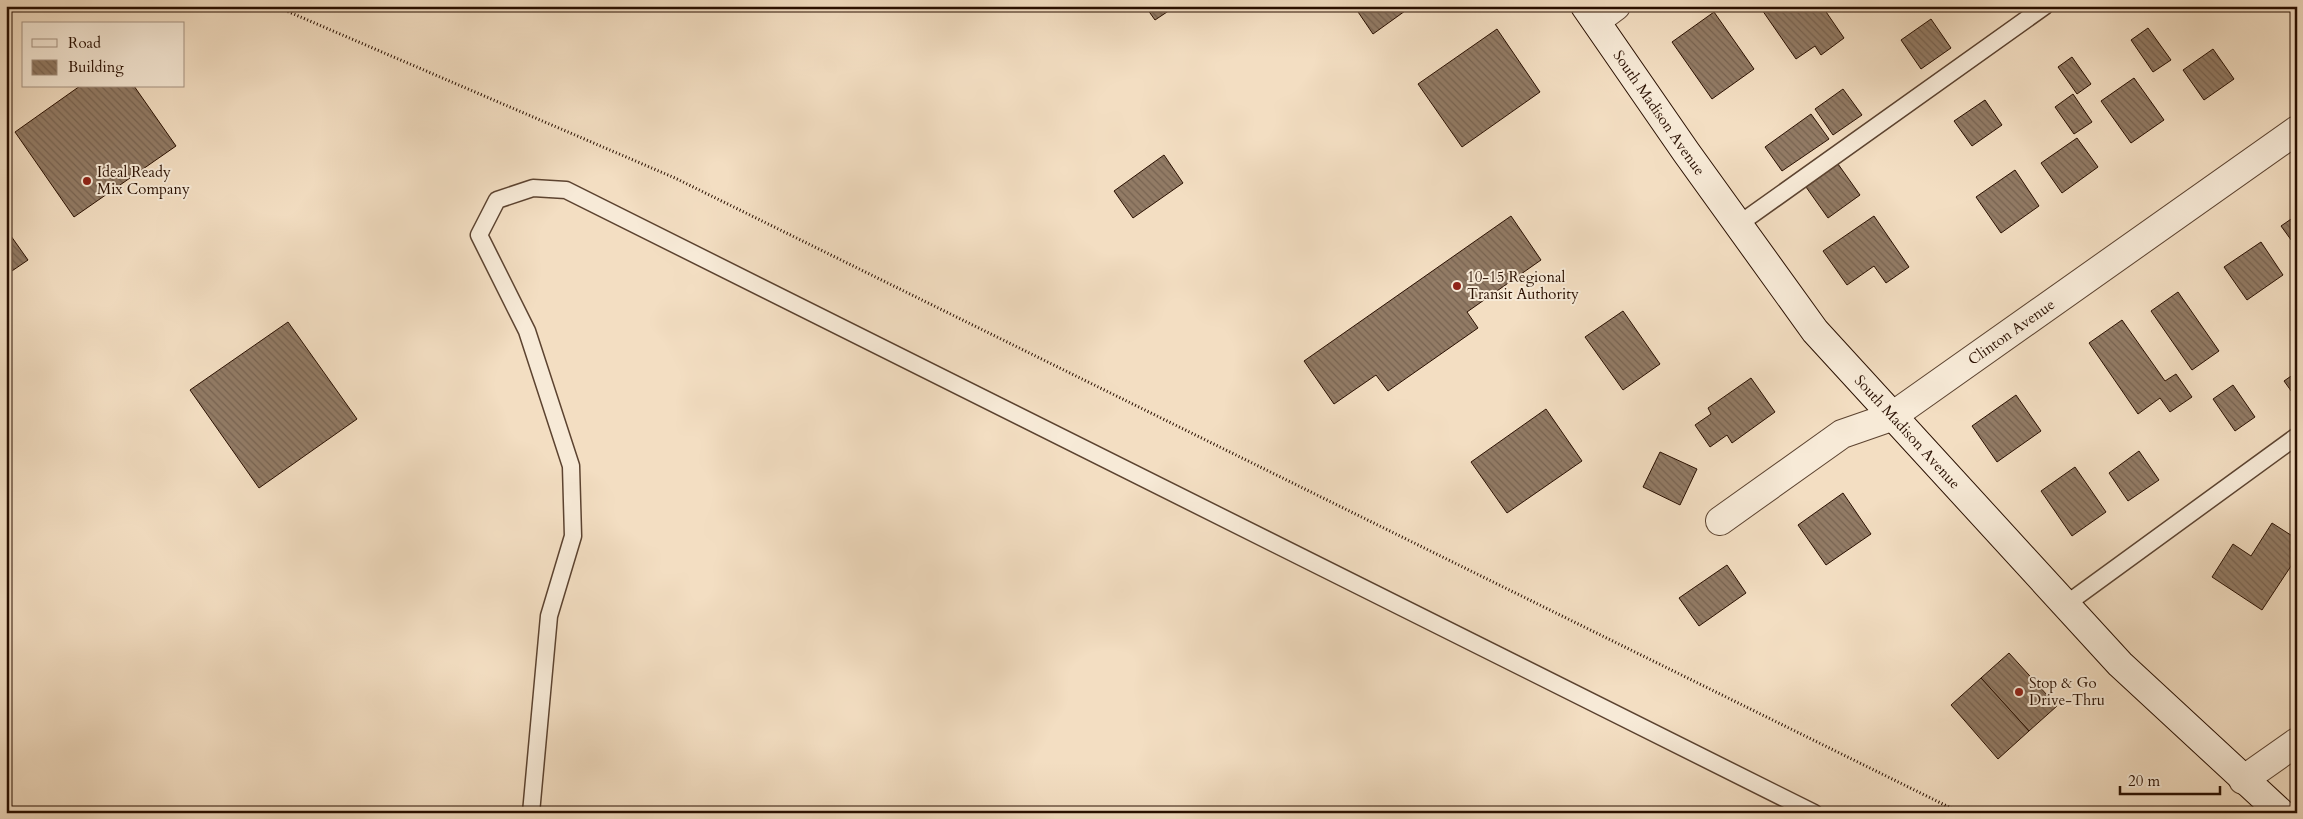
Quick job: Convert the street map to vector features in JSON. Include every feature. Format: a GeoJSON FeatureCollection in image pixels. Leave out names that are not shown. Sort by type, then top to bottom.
{"type":"FeatureCollection","features":[{"type":"Feature","properties":{"kind":"main road","name":"South Madison Avenue"},"geometry":{"type":"LineString","coordinates":[[1599,11],[1686,152],[1815,331],[1891,417],[2120,664],[2243,780],[2281,813]]}},
{"type":"Feature","properties":{"kind":"main road","name":"Clinton Avenue"},"geometry":{"type":"LineString","coordinates":[[1720,521],[1842,434],[1891,417],[2297,130]]}},
{"type":"Feature","properties":{"kind":"main road"},"geometry":{"type":"LineString","coordinates":[[2243,780],[2297,742]]}},
{"type":"Feature","properties":{"kind":"lane"},"geometry":{"type":"LineString","coordinates":[[1739,224],[2045,6]]}},
{"type":"Feature","properties":{"kind":"lane"},"geometry":{"type":"LineString","coordinates":[[531,813],[548,616],[573,536],[571,466],[527,331],[480,235],[497,200],[533,188],[566,190],[1814,813]]}},
{"type":"Feature","properties":{"kind":"lane"},"geometry":{"type":"LineString","coordinates":[[2065,605],[2297,436]]}},
{"type":"Feature","properties":{"kind":"path"},"geometry":{"type":"LineString","coordinates":[[275,6],[675,178],[1961,813]]}},
{"type":"Feature","properties":{"kind":"building"},"geometry":{"type":"Polygon","coordinates":[[[1145,6],[1176,6],[1155,20],[1145,6]]]}},
{"type":"Feature","properties":{"kind":"building"},"geometry":{"type":"Polygon","coordinates":[[[1354,6],[1412,6],[1373,34],[1354,6]]]}},
{"type":"Feature","properties":{"kind":"building"},"geometry":{"type":"Polygon","coordinates":[[[1822,6],[1844,38],[1821,55],[1815,46],[1796,59],[1760,7],[1822,6]]]}},
{"type":"Feature","properties":{"kind":"building"},"geometry":{"type":"Polygon","coordinates":[[[1714,12],[1754,69],[1712,99],[1672,42],[1714,12]]]}},
{"type":"Feature","properties":{"kind":"building"},"geometry":{"type":"Polygon","coordinates":[[[1931,19],[1951,48],[1921,69],[1901,40],[1931,19]]]}},
{"type":"Feature","properties":{"kind":"building"},"geometry":{"type":"Polygon","coordinates":[[[2148,28],[2171,60],[2153,72],[2131,40],[2148,28]]]}},
{"type":"Feature","properties":{"kind":"building"},"geometry":{"type":"Polygon","coordinates":[[[1497,29],[1540,92],[1462,147],[1418,84],[1497,29]]]}},
{"type":"Feature","properties":{"kind":"building"},"geometry":{"type":"Polygon","coordinates":[[[2213,49],[2234,79],[2204,100],[2183,70],[2213,49]]]}},
{"type":"Feature","properties":{"kind":"building"},"geometry":{"type":"Polygon","coordinates":[[[2072,57],[2091,84],[2077,94],[2058,67],[2072,57]]]}},
{"type":"Feature","properties":{"kind":"building"},"geometry":{"type":"Polygon","coordinates":[[[2134,78],[2164,120],[2131,143],[2101,101],[2134,78]]]}},
{"type":"Feature","properties":{"kind":"building","name":"Ideal Ready Mix Company"},"geometry":{"type":"Polygon","coordinates":[[[77,88],[135,88],[176,146],[74,217],[15,132],[77,88]]]}},
{"type":"Feature","properties":{"kind":"building"},"geometry":{"type":"Polygon","coordinates":[[[1843,89],[1862,115],[1833,135],[1815,109],[1843,89]]]}},
{"type":"Feature","properties":{"kind":"building"},"geometry":{"type":"Polygon","coordinates":[[[2073,94],[2092,122],[2074,134],[2055,107],[2073,94]]]}},
{"type":"Feature","properties":{"kind":"building"},"geometry":{"type":"Polygon","coordinates":[[[1985,100],[2002,125],[1972,146],[1954,121],[1985,100]]]}},
{"type":"Feature","properties":{"kind":"building"},"geometry":{"type":"Polygon","coordinates":[[[1811,114],[1829,139],[1782,171],[1765,147],[1811,114]]]}},
{"type":"Feature","properties":{"kind":"building"},"geometry":{"type":"Polygon","coordinates":[[[2077,138],[2098,167],[2062,193],[2041,163],[2077,138]]]}},
{"type":"Feature","properties":{"kind":"building"},"geometry":{"type":"Polygon","coordinates":[[[1164,155],[1183,183],[1133,218],[1114,191],[1164,155]]]}},
{"type":"Feature","properties":{"kind":"building"},"geometry":{"type":"Polygon","coordinates":[[[1838,164],[1860,195],[1828,218],[1806,187],[1838,164]]]}},
{"type":"Feature","properties":{"kind":"building"},"geometry":{"type":"Polygon","coordinates":[[[2015,170],[2039,206],[2001,233],[1976,197],[2015,170]]]}},
{"type":"Feature","properties":{"kind":"building"},"geometry":{"type":"Polygon","coordinates":[[[2297,215],[2297,248],[2281,226],[2297,215]]]}},
{"type":"Feature","properties":{"kind":"building","name":"10-15 Regional Transit Authority"},"geometry":{"type":"Polygon","coordinates":[[[1511,216],[1541,260],[1467,312],[1478,328],[1388,391],[1376,375],[1334,404],[1304,361],[1511,216]]]}},
{"type":"Feature","properties":{"kind":"building"},"geometry":{"type":"Polygon","coordinates":[[[1874,216],[1909,267],[1886,283],[1874,266],[1847,285],[1823,251],[1874,216]]]}},
{"type":"Feature","properties":{"kind":"building"},"geometry":{"type":"Polygon","coordinates":[[[6,229],[28,260],[6,275],[6,229]]]}},
{"type":"Feature","properties":{"kind":"building"},"geometry":{"type":"Polygon","coordinates":[[[2261,242],[2283,275],[2247,300],[2224,267],[2261,242]]]}},
{"type":"Feature","properties":{"kind":"building"},"geometry":{"type":"Polygon","coordinates":[[[2178,292],[2219,351],[2192,370],[2151,311],[2178,292]]]}},
{"type":"Feature","properties":{"kind":"building"},"geometry":{"type":"Polygon","coordinates":[[[1623,311],[1660,364],[1623,390],[1585,337],[1623,311]]]}},
{"type":"Feature","properties":{"kind":"building"},"geometry":{"type":"Polygon","coordinates":[[[2122,320],[2165,381],[2176,374],[2192,397],[2170,412],[2160,398],[2138,414],[2089,343],[2122,320]]]}},
{"type":"Feature","properties":{"kind":"building"},"geometry":{"type":"Polygon","coordinates":[[[288,322],[357,419],[259,488],[190,390],[288,322]]]}},
{"type":"Feature","properties":{"kind":"building"},"geometry":{"type":"Polygon","coordinates":[[[2297,372],[2297,399],[2284,381],[2297,372]]]}},
{"type":"Feature","properties":{"kind":"building"},"geometry":{"type":"Polygon","coordinates":[[[1751,378],[1775,412],[1732,443],[1727,435],[1710,447],[1695,425],[1711,414],[1708,408],[1751,378]]]}},
{"type":"Feature","properties":{"kind":"building"},"geometry":{"type":"Polygon","coordinates":[[[2233,385],[2255,417],[2235,431],[2213,399],[2233,385]]]}},
{"type":"Feature","properties":{"kind":"building"},"geometry":{"type":"Polygon","coordinates":[[[2016,395],[2041,431],[1997,462],[1972,426],[2016,395]]]}},
{"type":"Feature","properties":{"kind":"building"},"geometry":{"type":"Polygon","coordinates":[[[1546,409],[1582,461],[1507,513],[1471,462],[1546,409]]]}},
{"type":"Feature","properties":{"kind":"building"},"geometry":{"type":"Polygon","coordinates":[[[2139,451],[2159,480],[2128,501],[2109,473],[2139,451]]]}},
{"type":"Feature","properties":{"kind":"building"},"geometry":{"type":"Polygon","coordinates":[[[1660,452],[1697,469],[1680,505],[1643,487],[1660,452]]]}},
{"type":"Feature","properties":{"kind":"building"},"geometry":{"type":"Polygon","coordinates":[[[2075,467],[2106,512],[2072,536],[2041,491],[2075,467]]]}},
{"type":"Feature","properties":{"kind":"building"},"geometry":{"type":"Polygon","coordinates":[[[1843,493],[1871,534],[1826,565],[1798,525],[1843,493]]]}},
{"type":"Feature","properties":{"kind":"building"},"geometry":{"type":"Polygon","coordinates":[[[2272,523],[2297,539],[2297,557],[2262,610],[2212,577],[2233,544],[2251,556],[2272,523]]]}},
{"type":"Feature","properties":{"kind":"building"},"geometry":{"type":"Polygon","coordinates":[[[1727,565],[1746,593],[1699,626],[1679,598],[1727,565]]]}},
{"type":"Feature","properties":{"kind":"building","name":"Stop & Go Drive-Thru"},"geometry":{"type":"Polygon","coordinates":[[[2009,653],[2057,706],[2029,731],[1981,678],[2009,653]]]}},
{"type":"Feature","properties":{"kind":"building"},"geometry":{"type":"Polygon","coordinates":[[[1981,678],[2029,731],[1998,759],[1951,705],[1981,678]]]}},
{"type":"Feature","properties":{"kind":"place","name":"Ideal Ready Mix Company"},"geometry":{"type":"Point","coordinates":[87,181]}},
{"type":"Feature","properties":{"kind":"place","name":"10-15 Regional Transit Authority"},"geometry":{"type":"Point","coordinates":[1457,286]}},
{"type":"Feature","properties":{"kind":"place","name":"Stop & Go Drive-Thru"},"geometry":{"type":"Point","coordinates":[2019,692]}}]}
